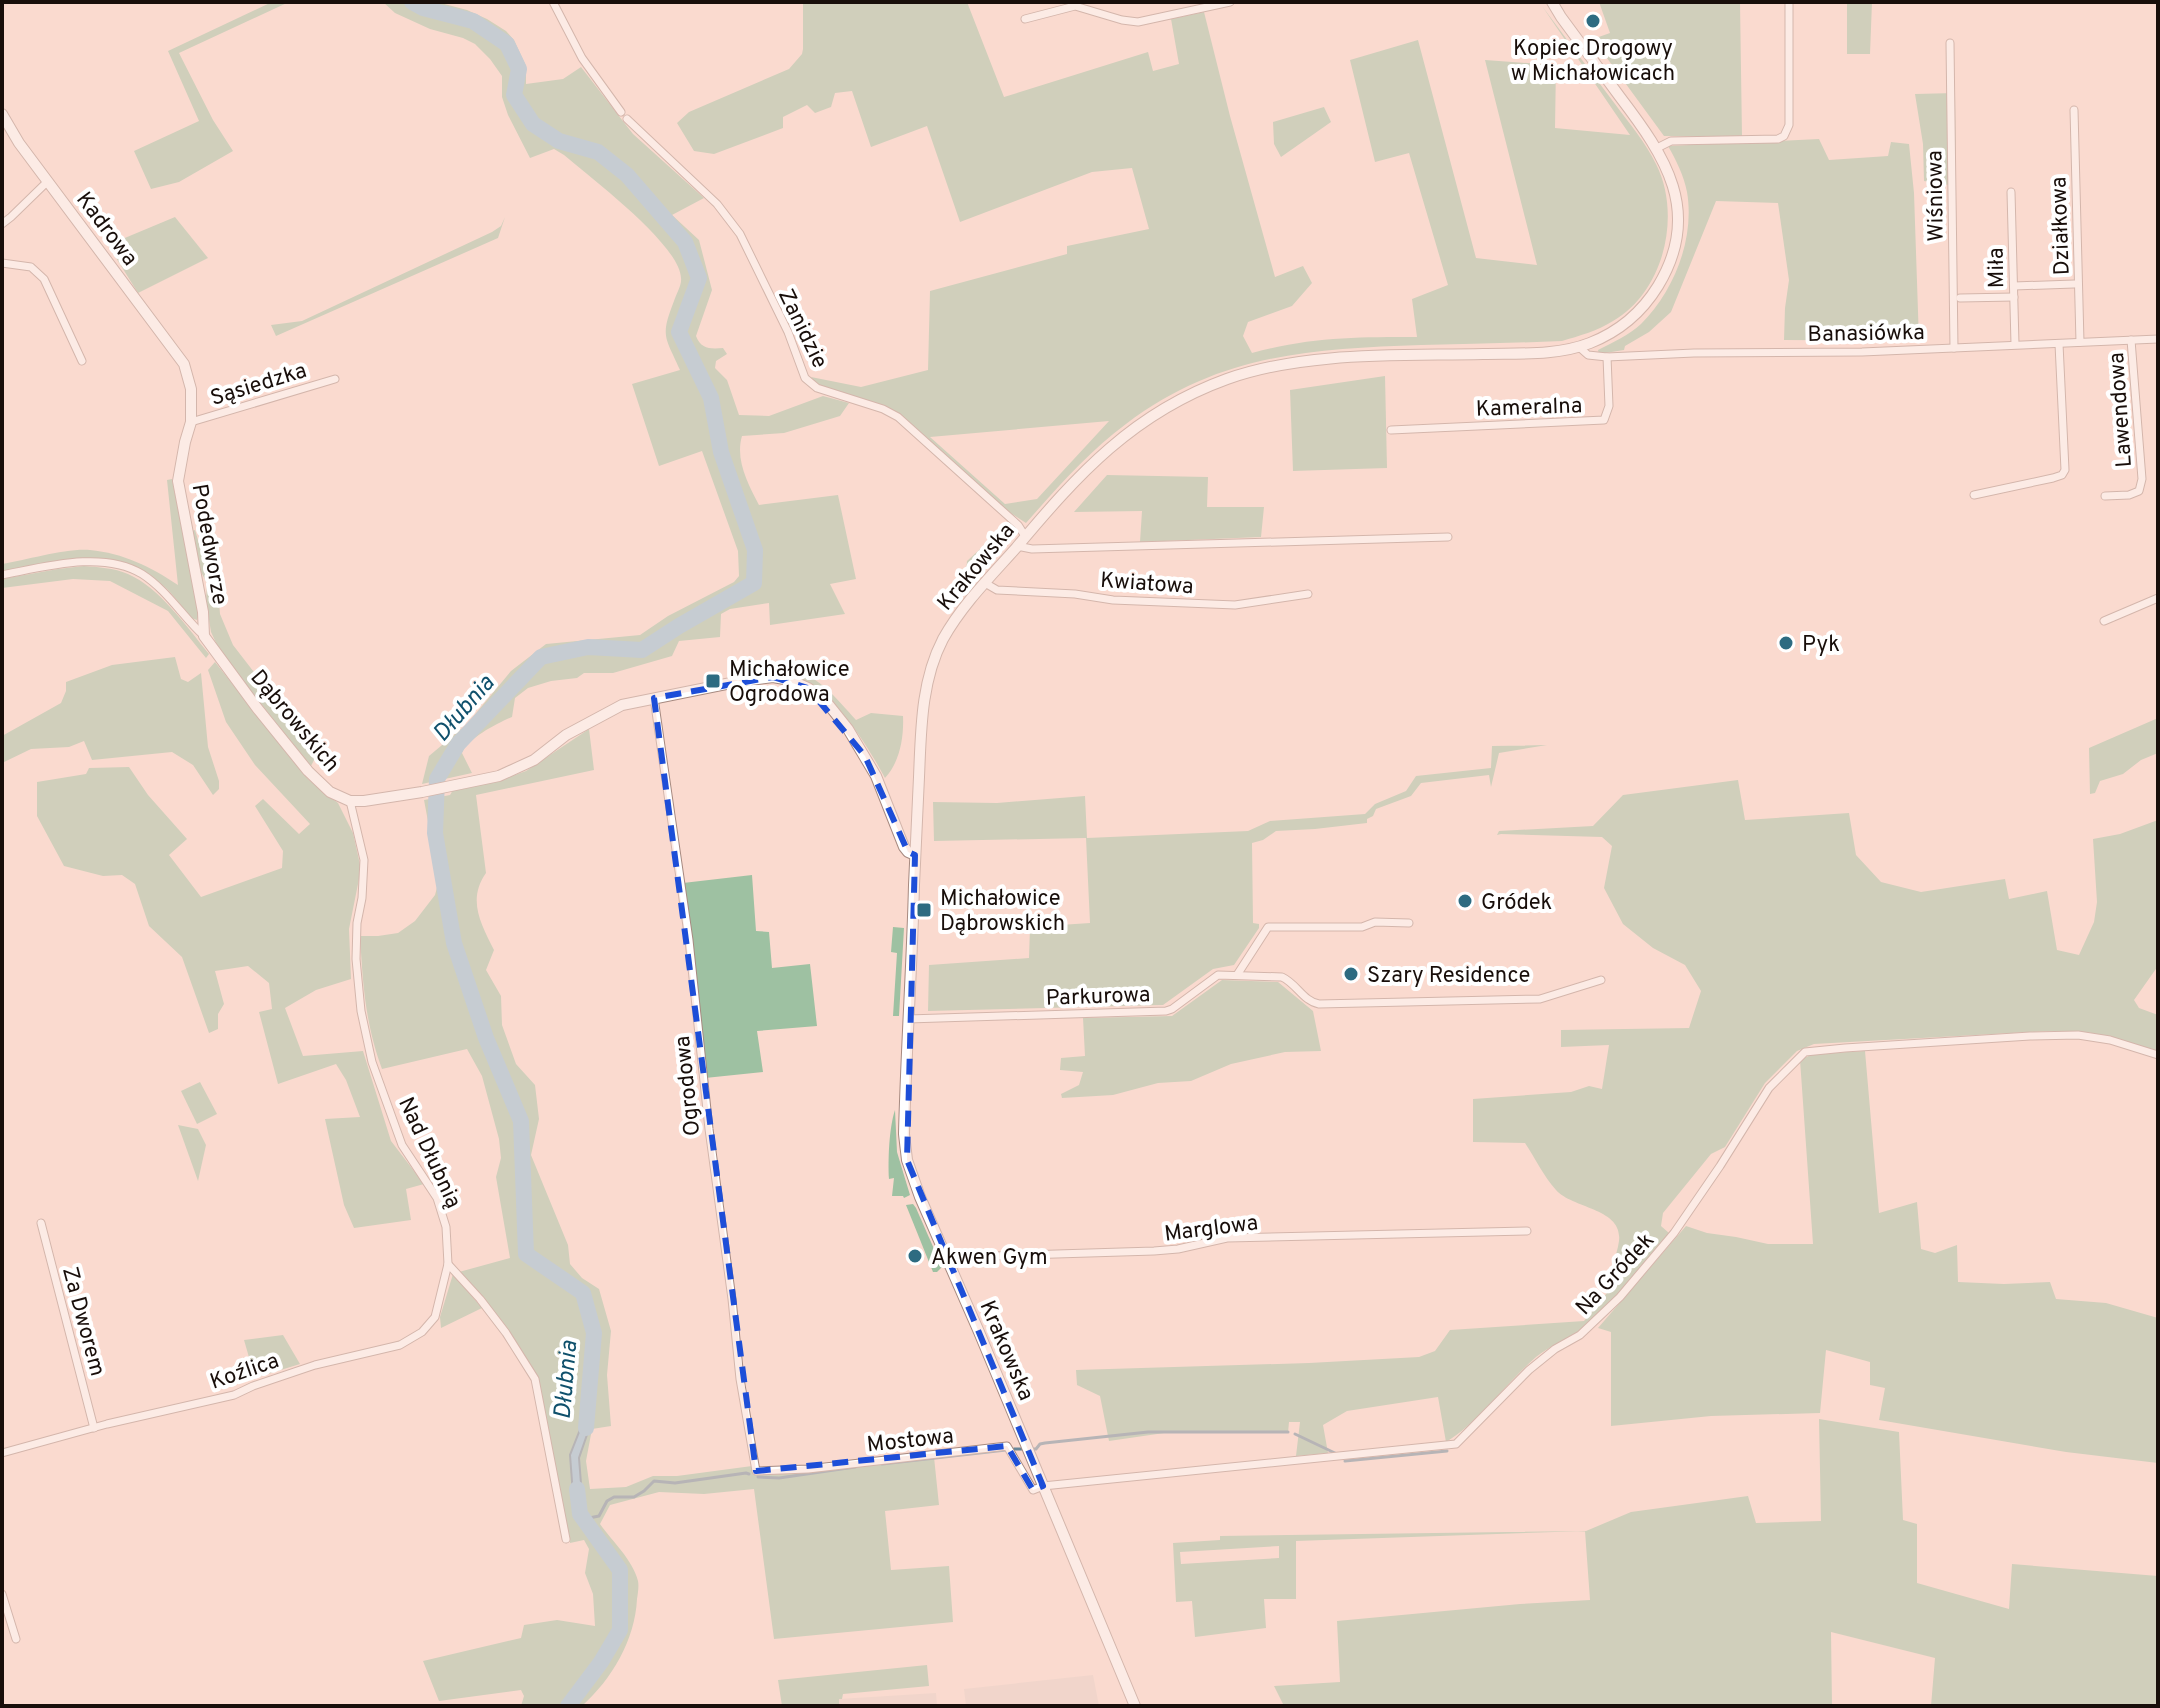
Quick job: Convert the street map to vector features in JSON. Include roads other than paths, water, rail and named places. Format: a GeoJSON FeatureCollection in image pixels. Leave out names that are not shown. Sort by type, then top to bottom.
{"type":"FeatureCollection","features":[{"type":"Feature","properties":{"kind":"main road","name":"Krakowska"},"geometry":{"type":"LineString","coordinates":[[1135,1706],[907,1160],[904,1134],[915,855],[922,722],[928,678],[951,627],[1025,536],[1081,474],[1115,442],[1173,403],[1259,369],[1323,359],[1531,353],[1579,347],[1613,332],[1646,304],[1666,273],[1674,247],[1678,210],[1672,181],[1657,148],[1552,2]]}},
{"type":"Feature","properties":{"kind":"main road","name":"Kadrowa"},"geometry":{"type":"LineString","coordinates":[[2,114],[19,143],[184,364]]}},
{"type":"Feature","properties":{"kind":"main road","name":"Podedworze"},"geometry":{"type":"LineString","coordinates":[[184,364],[191,389],[191,422],[178,481],[203,612],[204,636]]}},
{"type":"Feature","properties":{"kind":"main road","name":"Dąbrowskich"},"geometry":{"type":"LineString","coordinates":[[204,636],[308,771],[330,792],[350,801]]}},
{"type":"Feature","properties":{"kind":"main road"},"geometry":{"type":"LineString","coordinates":[[350,801],[422,792],[499,776],[534,760],[566,735],[622,705],[773,677],[808,688],[828,704],[865,756],[904,847],[915,855]]}},
{"type":"Feature","properties":{"kind":"street"},"geometry":{"type":"LineString","coordinates":[[553,2],[582,58],[621,112]]}},
{"type":"Feature","properties":{"kind":"street"},"geometry":{"type":"LineString","coordinates":[[1025,19],[1075,6],[1138,22],[1230,2]]}},
{"type":"Feature","properties":{"kind":"street"},"geometry":{"type":"LineString","coordinates":[[1657,148],[1671,141],[1778,139],[1784,136],[1789,125],[1789,2]]}},
{"type":"Feature","properties":{"kind":"street","name":"Wiśniowa"},"geometry":{"type":"LineString","coordinates":[[1950,43],[1954,348]]}},
{"type":"Feature","properties":{"kind":"street","name":"Działkowa"},"geometry":{"type":"LineString","coordinates":[[2074,110],[2080,342]]}},
{"type":"Feature","properties":{"kind":"street","name":"Zanidzie"},"geometry":{"type":"LineString","coordinates":[[627,119],[717,204],[740,234],[788,332],[805,378],[817,388],[883,409],[898,417],[1018,525],[1025,536]]}},
{"type":"Feature","properties":{"kind":"street"},"geometry":{"type":"LineString","coordinates":[[2,224],[48,181]]}},
{"type":"Feature","properties":{"kind":"street","name":"Miła"},"geometry":{"type":"LineString","coordinates":[[2011,192],[2015,344]]}},
{"type":"Feature","properties":{"kind":"street"},"geometry":{"type":"LineString","coordinates":[[2,263],[31,267],[44,279],[82,361]]}},
{"type":"Feature","properties":{"kind":"street"},"geometry":{"type":"LineString","coordinates":[[2014,286],[2074,284]]}},
{"type":"Feature","properties":{"kind":"street"},"geometry":{"type":"LineString","coordinates":[[1960,298],[2014,297]]}},
{"type":"Feature","properties":{"kind":"street","name":"Banasiówka"},"geometry":{"type":"LineString","coordinates":[[1579,347],[1588,355],[1607,357],[1862,352],[2158,339]]}},
{"type":"Feature","properties":{"kind":"street","name":"Lawendowa"},"geometry":{"type":"LineString","coordinates":[[2105,496],[2129,495],[2139,491],[2142,479],[2131,340]]}},
{"type":"Feature","properties":{"kind":"street"},"geometry":{"type":"LineString","coordinates":[[1974,495],[2053,478],[2062,475],[2065,470],[2059,344]]}},
{"type":"Feature","properties":{"kind":"street","name":"Kameralna"},"geometry":{"type":"LineString","coordinates":[[1391,430],[1604,420],[1609,406],[1607,357]]}},
{"type":"Feature","properties":{"kind":"street","name":"Sąsiedzka"},"geometry":{"type":"LineString","coordinates":[[191,422],[335,379]]}},
{"type":"Feature","properties":{"kind":"street"},"geometry":{"type":"LineString","coordinates":[[1017,546],[1032,549],[1448,537]]}},
{"type":"Feature","properties":{"kind":"street","name":"Dąbrowskich"},"geometry":{"type":"LineString","coordinates":[[2,575],[75,562],[120,566],[142,574],[167,595],[189,623],[204,636]]}},
{"type":"Feature","properties":{"kind":"street","name":"Kwiatowa"},"geometry":{"type":"LineString","coordinates":[[985,583],[997,590],[1075,594],[1113,600],[1235,605],[1308,594]]}},
{"type":"Feature","properties":{"kind":"street"},"geometry":{"type":"LineString","coordinates":[[2104,621],[2158,598]]}},
{"type":"Feature","properties":{"kind":"street","name":"Ogrodowa"},"geometry":{"type":"LineString","coordinates":[[654,698],[692,969],[740,1379],[756,1471]]}},
{"type":"Feature","properties":{"kind":"street","name":"Nad Dłubnią"},"geometry":{"type":"LineString","coordinates":[[350,801],[364,860],[356,959],[361,1011],[372,1062],[402,1145],[437,1198],[446,1227],[448,1264]]}},
{"type":"Feature","properties":{"kind":"street"},"geometry":{"type":"LineString","coordinates":[[1237,975],[1268,927],[1362,927],[1375,922],[1409,923]]}},
{"type":"Feature","properties":{"kind":"street","name":"Parkurowa"},"geometry":{"type":"LineString","coordinates":[[908,1019],[1166,1011],[1213,977],[1237,975],[1282,977],[1309,1001],[1319,1004],[1540,999],[1601,980]]}},
{"type":"Feature","properties":{"kind":"street","name":"Na Gródek"},"geometry":{"type":"LineString","coordinates":[[1043,1486],[1456,1444],[1529,1370],[1555,1349],[1580,1335],[1620,1297],[1674,1233],[1769,1088],[1805,1052],[2078,1035],[2110,1040],[2158,1055]]}},
{"type":"Feature","properties":{"kind":"street","name":"Za Dworem"},"geometry":{"type":"LineString","coordinates":[[41,1223],[94,1428]]}},
{"type":"Feature","properties":{"kind":"street","name":"Marglowa"},"geometry":{"type":"LineString","coordinates":[[948,1261],[963,1257],[1169,1250],[1227,1238],[1527,1231]]}},
{"type":"Feature","properties":{"kind":"street"},"geometry":{"type":"LineString","coordinates":[[448,1264],[506,1333],[535,1379],[566,1539]]}},
{"type":"Feature","properties":{"kind":"street","name":"Koźlica"},"geometry":{"type":"LineString","coordinates":[[2,1453],[234,1395],[315,1365],[400,1345],[422,1332],[435,1317],[448,1264]]}},
{"type":"Feature","properties":{"kind":"street","name":"Mostowa"},"geometry":{"type":"LineString","coordinates":[[756,1471],[808,1469],[1007,1446],[1033,1490],[1043,1486]]}},
{"type":"Feature","properties":{"kind":"street"},"geometry":{"type":"LineString","coordinates":[[2,1594],[16,1639]]}},
{"type":"Feature","properties":{"kind":"water"},"geometry":{"type":"Polygon","coordinates":[[[592,1407],[590,1426],[579,1458],[583,1509],[574,1508],[570,1455],[581,1427],[582,1411],[592,1407]]]}},
{"type":"Feature","properties":{"kind":"waterway","name":"Dłubnia"},"geometry":{"type":"LineString","coordinates":[[412,2],[423,8],[473,21],[507,44],[519,69],[514,95],[533,124],[559,141],[598,152],[627,175],[685,242],[699,278],[679,332],[711,398],[721,452],[755,550],[754,583],[642,650],[588,647],[541,657],[458,744],[437,779],[435,833],[454,943],[486,1038],[521,1121],[526,1254],[583,1293],[594,1333],[586,1428]]}},
{"type":"Feature","properties":{"kind":"waterway"},"geometry":{"type":"LineString","coordinates":[[1030,1449],[1045,1443],[1148,1432],[1288,1432]]}},
{"type":"Feature","properties":{"kind":"waterway"},"geometry":{"type":"LineString","coordinates":[[1295,1434],[1337,1454]]}},
{"type":"Feature","properties":{"kind":"waterway"},"geometry":{"type":"LineString","coordinates":[[1014,1449],[1023,1449]]}},
{"type":"Feature","properties":{"kind":"waterway"},"geometry":{"type":"LineString","coordinates":[[882,1464],[1006,1450]]}},
{"type":"Feature","properties":{"kind":"waterway"},"geometry":{"type":"LineString","coordinates":[[1345,1461],[1447,1451]]}},
{"type":"Feature","properties":{"kind":"waterway"},"geometry":{"type":"LineString","coordinates":[[758,1477],[779,1478],[855,1467]]}},
{"type":"Feature","properties":{"kind":"waterway"},"geometry":{"type":"LineString","coordinates":[[584,1519],[599,1516],[607,1501],[614,1497],[634,1497],[654,1481],[675,1483],[749,1474]]}},
{"type":"Feature","properties":{"kind":"waterway","name":"Dłubnia"},"geometry":{"type":"LineString","coordinates":[[568,1706],[620,1630],[620,1570],[580,1514],[577,1489]]}},
{"type":"Feature","properties":{"kind":"place","name":"Kopiec Drogowy w Michałowicach"},"geometry":{"type":"Point","coordinates":[1593,21]}},
{"type":"Feature","properties":{"kind":"place","name":"Pyk"},"geometry":{"type":"Point","coordinates":[1786,643]}},
{"type":"Feature","properties":{"kind":"place","name":"Michałowice Ogrodowa"},"geometry":{"type":"Point","coordinates":[713,681]}},
{"type":"Feature","properties":{"kind":"place","name":"Gródek"},"geometry":{"type":"Point","coordinates":[1465,901]}},
{"type":"Feature","properties":{"kind":"place","name":"Michałowice Dąbrowskich"},"geometry":{"type":"Point","coordinates":[924,910]}},
{"type":"Feature","properties":{"kind":"place","name":"Szary Residence"},"geometry":{"type":"Point","coordinates":[1351,974]}},
{"type":"Feature","properties":{"kind":"place","name":"Akwen Gym"},"geometry":{"type":"Point","coordinates":[915,1256]}}]}
